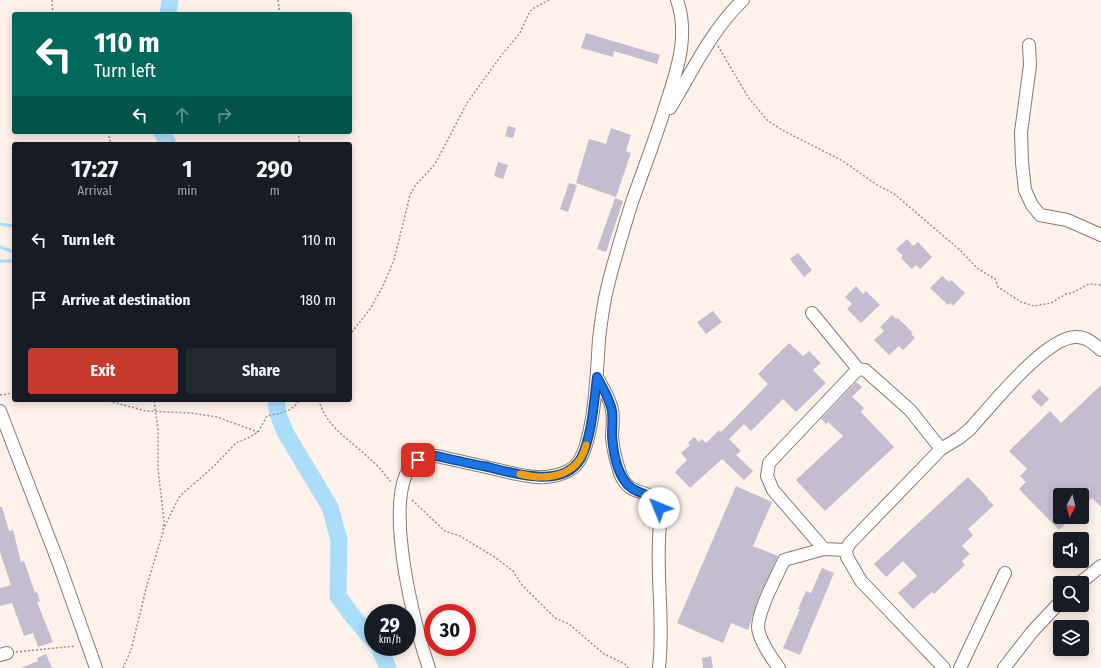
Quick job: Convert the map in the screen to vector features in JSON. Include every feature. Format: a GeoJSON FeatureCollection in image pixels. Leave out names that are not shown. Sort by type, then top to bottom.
{"type":"FeatureCollection","features":[{"type":"Feature","properties":{"kind":"street"},"geometry":{"type":"LineString","coordinates":[[429,668],[409,589],[400,542],[401,494],[405,477],[410,466],[418,460],[437,456],[537,477],[559,475],[576,466],[585,450],[590,426],[597,377],[599,340],[603,308],[612,268],[632,202],[660,125],[678,67],[683,36],[682,13],[678,0]]}},
{"type":"Feature","properties":{"kind":"street"},"geometry":{"type":"LineString","coordinates":[[660,125],[713,36],[734,9],[744,0]]}},
{"type":"Feature","properties":{"kind":"street"},"geometry":{"type":"LineString","coordinates":[[1029,45],[1030,65],[1021,132],[1025,190],[1032,205],[1040,215],[1068,220],[1101,235]]}},
{"type":"Feature","properties":{"kind":"street"},"geometry":{"type":"LineString","coordinates":[[812,313],[858,369],[866,370],[910,410],[941,449]]}},
{"type":"Feature","properties":{"kind":"street"},"geometry":{"type":"LineString","coordinates":[[944,668],[861,581],[847,557],[846,550],[850,543],[941,449],[970,429],[1033,360],[1057,342],[1068,338],[1078,337],[1091,341],[1101,350]]}},
{"type":"Feature","properties":{"kind":"street"},"geometry":{"type":"LineString","coordinates":[[824,549],[773,490],[767,476],[769,463],[858,369]]}},
{"type":"Feature","properties":{"kind":"street"},"geometry":{"type":"LineString","coordinates":[[597,377],[612,409],[614,450],[624,481],[630,488],[652,497],[656,501],[659,508],[659,668]]}},
{"type":"Feature","properties":{"kind":"street"},"geometry":{"type":"LineString","coordinates":[[0,411],[96,668]]}},
{"type":"Feature","properties":{"kind":"street"},"geometry":{"type":"LineString","coordinates":[[779,668],[770,657],[758,628],[761,612],[784,560],[824,549],[846,550]]}},
{"type":"Feature","properties":{"kind":"street"},"geometry":{"type":"LineString","coordinates":[[1089,576],[1101,566]]}},
{"type":"Feature","properties":{"kind":"street"},"geometry":{"type":"LineString","coordinates":[[960,668],[1005,573]]}},
{"type":"Feature","properties":{"kind":"street"},"geometry":{"type":"LineString","coordinates":[[1004,668],[1032,632],[1053,610]]}},
{"type":"Feature","properties":{"kind":"path"},"geometry":{"type":"LineString","coordinates":[[52,0],[53,12]]}},
{"type":"Feature","properties":{"kind":"path"},"geometry":{"type":"LineString","coordinates":[[278,0],[280,12]]}},
{"type":"Feature","properties":{"kind":"path"},"geometry":{"type":"LineString","coordinates":[[352,332],[370,308],[383,286],[394,260],[410,195],[415,186],[435,164],[467,103],[500,57],[520,33],[532,9],[549,0]]}},
{"type":"Feature","properties":{"kind":"path"},"geometry":{"type":"LineString","coordinates":[[713,36],[748,97],[758,111],[768,121],[784,131],[843,161],[877,185],[894,193],[960,250],[977,268],[995,279],[998,287],[1021,302],[1034,306],[1051,302],[1089,284],[1101,285]]}},
{"type":"Feature","properties":{"kind":"path"},"geometry":{"type":"LineString","coordinates":[[0,395],[12,393]]}},
{"type":"Feature","properties":{"kind":"path"},"geometry":{"type":"LineString","coordinates":[[112,402],[146,411],[217,417],[258,432]]}},
{"type":"Feature","properties":{"kind":"path"},"geometry":{"type":"LineString","coordinates":[[154,402],[157,412],[158,468],[164,521],[163,532]]}},
{"type":"Feature","properties":{"kind":"path"},"geometry":{"type":"LineString","coordinates":[[123,668],[131,650],[147,585],[163,532],[180,496],[213,467],[236,443],[258,432],[267,416],[290,411],[298,402]]}},
{"type":"Feature","properties":{"kind":"path"},"geometry":{"type":"LineString","coordinates":[[319,402],[320,406],[332,425],[354,446],[370,458],[401,494],[412,500],[445,531],[460,536],[493,556],[513,571],[522,585],[555,618],[569,624],[604,654],[624,664],[628,668]]}},
{"type":"Feature","properties":{"kind":"path"},"geometry":{"type":"LineString","coordinates":[[4,654],[18,651],[88,645]]}},
{"type":"Feature","properties":{"kind":"building"},"geometry":{"type":"Polygon","coordinates":[[[586,33],[660,55],[657,64],[614,51],[613,57],[581,48],[586,33]]]}},
{"type":"Feature","properties":{"kind":"building"},"geometry":{"type":"Polygon","coordinates":[[[508,126],[516,128],[513,138],[505,136],[508,126]]]}},
{"type":"Feature","properties":{"kind":"building"},"geometry":{"type":"Polygon","coordinates":[[[611,128],[631,135],[626,151],[631,153],[616,197],[576,183],[589,139],[606,144],[611,128]]]}},
{"type":"Feature","properties":{"kind":"building"},"geometry":{"type":"Polygon","coordinates":[[[498,162],[508,165],[503,179],[494,176],[498,162]]]}},
{"type":"Feature","properties":{"kind":"building"},"geometry":{"type":"Polygon","coordinates":[[[569,183],[577,185],[568,212],[560,209],[569,183]]]}},
{"type":"Feature","properties":{"kind":"building"},"geometry":{"type":"Polygon","coordinates":[[[615,198],[623,201],[606,252],[597,249],[615,198]]]}},
{"type":"Feature","properties":{"kind":"building"},"geometry":{"type":"Polygon","coordinates":[[[907,239],[913,246],[918,242],[932,257],[920,269],[916,265],[912,269],[901,258],[903,256],[896,249],[907,239]]]}},
{"type":"Feature","properties":{"kind":"building"},"geometry":{"type":"Polygon","coordinates":[[[798,253],[812,270],[804,277],[790,259],[798,253]]]}},
{"type":"Feature","properties":{"kind":"building"},"geometry":{"type":"Polygon","coordinates":[[[942,276],[949,282],[951,280],[965,293],[953,306],[950,303],[948,305],[930,288],[942,276]]]}},
{"type":"Feature","properties":{"kind":"building"},"geometry":{"type":"Polygon","coordinates":[[[856,286],[863,294],[866,291],[880,305],[861,323],[847,309],[852,304],[845,297],[856,286]]]}},
{"type":"Feature","properties":{"kind":"building"},"geometry":{"type":"Polygon","coordinates":[[[713,311],[722,322],[706,334],[697,322],[713,311]]]}},
{"type":"Feature","properties":{"kind":"building"},"geometry":{"type":"Polygon","coordinates":[[[892,315],[896,319],[898,318],[913,333],[911,334],[915,338],[903,350],[899,346],[889,355],[874,340],[884,331],[880,327],[892,315]]]}},
{"type":"Feature","properties":{"kind":"building"},"geometry":{"type":"Polygon","coordinates":[[[789,343],[803,356],[809,351],[821,363],[813,370],[826,383],[796,412],[783,399],[751,431],[744,424],[729,439],[741,451],[736,455],[753,471],[744,480],[722,459],[690,488],[675,472],[687,460],[681,453],[690,445],[688,443],[694,437],[699,442],[702,439],[706,443],[719,430],[721,432],[736,417],[768,384],[758,374],[789,343]]]}},
{"type":"Feature","properties":{"kind":"building"},"geometry":{"type":"Polygon","coordinates":[[[856,382],[862,387],[852,397],[864,408],[861,412],[894,447],[825,511],[796,480],[843,436],[828,422],[826,424],[821,419],[856,382]]]}},
{"type":"Feature","properties":{"kind":"building"},"geometry":{"type":"Polygon","coordinates":[[[1101,385],[1101,507],[1092,498],[1089,501],[1089,488],[1053,488],[1053,524],[1019,489],[1026,482],[1020,476],[1027,469],[1009,451],[1050,411],[1061,423],[1101,385]]]}},
{"type":"Feature","properties":{"kind":"building"},"geometry":{"type":"Polygon","coordinates":[[[1039,389],[1049,399],[1041,407],[1031,397],[1039,389]]]}},
{"type":"Feature","properties":{"kind":"building"},"geometry":{"type":"Polygon","coordinates":[[[968,477],[994,505],[968,529],[973,535],[962,546],[970,554],[962,561],[965,565],[934,594],[932,592],[913,609],[898,593],[917,576],[903,561],[886,577],[874,564],[968,477]]]}},
{"type":"Feature","properties":{"kind":"building"},"geometry":{"type":"Polygon","coordinates":[[[736,486],[772,502],[753,546],[778,556],[758,599],[748,630],[731,623],[723,643],[677,623],[736,486]]]}},
{"type":"Feature","properties":{"kind":"building"},"geometry":{"type":"Polygon","coordinates":[[[0,507],[2,507],[9,531],[13,530],[21,562],[24,561],[35,593],[37,592],[40,601],[37,602],[53,642],[38,647],[33,633],[24,636],[12,603],[0,606],[0,588],[11,585],[0,552],[0,507]]]}},
{"type":"Feature","properties":{"kind":"building"},"geometry":{"type":"Polygon","coordinates":[[[1053,524],[1065,524],[1059,530],[1053,524]]]}},
{"type":"Feature","properties":{"kind":"building"},"geometry":{"type":"Polygon","coordinates":[[[822,568],[834,573],[800,655],[783,648],[806,591],[811,593],[822,568]]]}},
{"type":"Feature","properties":{"kind":"building"},"geometry":{"type":"Polygon","coordinates":[[[46,654],[52,668],[21,668],[38,661],[37,658],[46,654]]]}},
{"type":"Feature","properties":{"kind":"building"},"geometry":{"type":"Polygon","coordinates":[[[711,656],[713,668],[703,668],[702,658],[711,656]]]}},
{"type":"Feature","properties":{"kind":"waterway"},"geometry":{"type":"LineString","coordinates":[[168,12],[170,0]]}},
{"type":"Feature","properties":{"kind":"waterway"},"geometry":{"type":"LineString","coordinates":[[163,134],[167,142]]}},
{"type":"Feature","properties":{"kind":"waterway"},"geometry":{"type":"LineString","coordinates":[[0,224],[12,226]]}},
{"type":"Feature","properties":{"kind":"waterway"},"geometry":{"type":"LineString","coordinates":[[0,247],[12,251]]}},
{"type":"Feature","properties":{"kind":"waterway"},"geometry":{"type":"LineString","coordinates":[[0,261],[12,261]]}},
{"type":"Feature","properties":{"kind":"waterway"},"geometry":{"type":"LineString","coordinates":[[276,402],[278,414],[285,432],[330,507],[339,540],[338,596],[364,629]]}},
{"type":"Feature","properties":{"kind":"waterway"},"geometry":{"type":"LineString","coordinates":[[383,656],[388,668]]}},
{"type":"Feature","properties":{"kind":"slow traffic"},"geometry":{"type":"LineString","coordinates":[[520,474],[537,477],[559,475],[576,466],[585,450],[586,445]]}},
{"type":"Feature","properties":{"kind":"route"},"geometry":{"type":"LineString","coordinates":[[418,460],[437,456],[524,476],[537,477],[559,475],[568,471],[576,466],[585,450],[594,404],[597,377],[612,409],[612,438],[620,473],[630,488],[652,497],[656,501],[659,508]]}}]}
